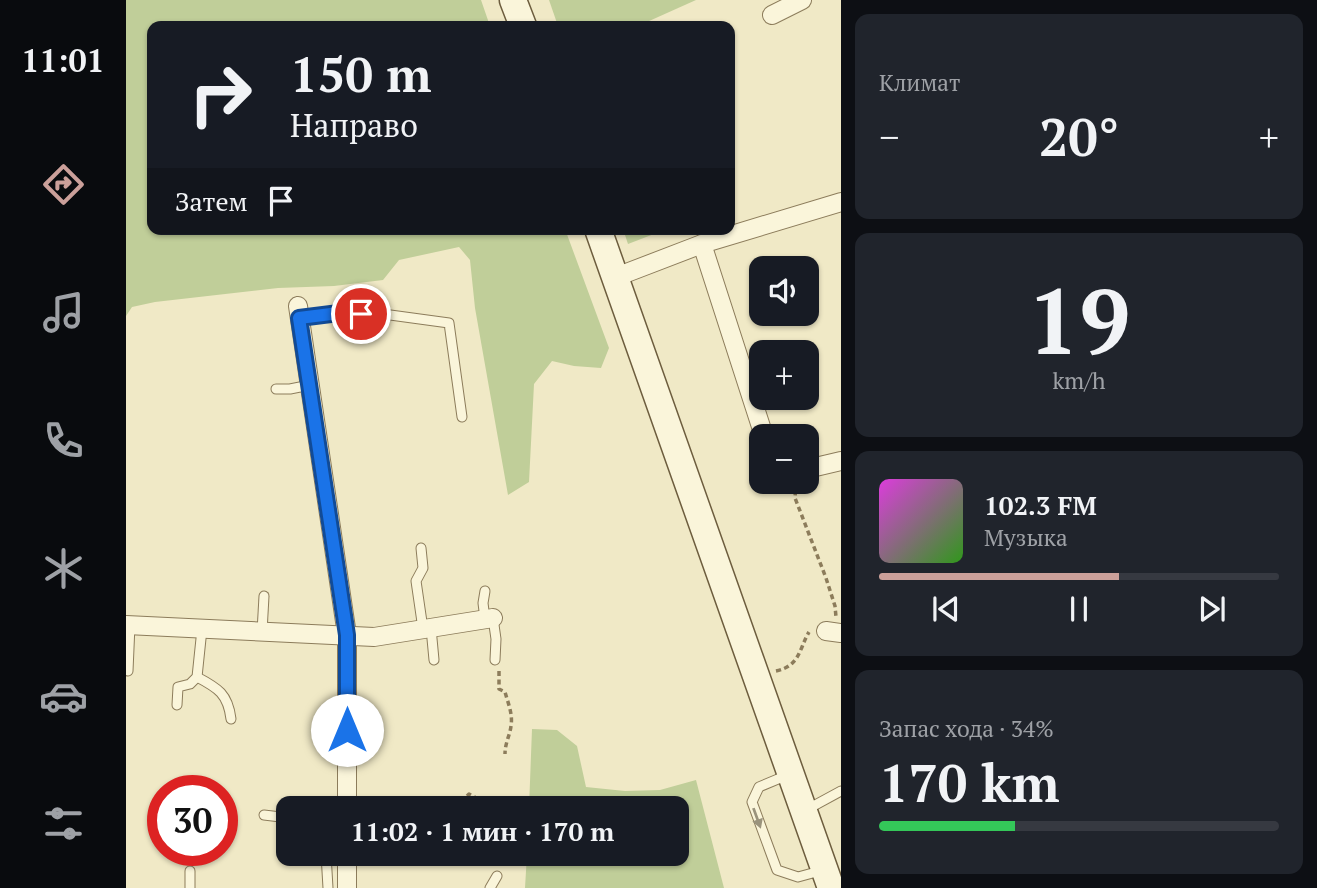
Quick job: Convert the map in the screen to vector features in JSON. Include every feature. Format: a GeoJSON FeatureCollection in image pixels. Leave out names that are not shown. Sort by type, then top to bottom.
{"type":"FeatureCollection","features":[{"type":"Feature","properties":{"kind":"main road"},"geometry":{"type":"LineString","coordinates":[[513,0],[521,21]]}},
{"type":"Feature","properties":{"kind":"main road"},"geometry":{"type":"LineString","coordinates":[[600,235],[828,879]]}},
{"type":"Feature","properties":{"kind":"street"},"geometry":{"type":"LineString","coordinates":[[772,15],[802,0]]}},
{"type":"Feature","properties":{"kind":"street"},"geometry":{"type":"LineString","coordinates":[[735,234],[841,202]]}},
{"type":"Feature","properties":{"kind":"street"},"geometry":{"type":"LineString","coordinates":[[616,277],[732,235]]}},
{"type":"Feature","properties":{"kind":"street"},"geometry":{"type":"LineString","coordinates":[[702,244],[760,424]]}},
{"type":"Feature","properties":{"kind":"street"},"geometry":{"type":"LineString","coordinates":[[299,312],[347,635],[347,796]]}},
{"type":"Feature","properties":{"kind":"street"},"geometry":{"type":"LineString","coordinates":[[819,466],[841,461]]}},
{"type":"Feature","properties":{"kind":"street"},"geometry":{"type":"LineString","coordinates":[[128,625],[374,637],[489,619]]}},
{"type":"Feature","properties":{"kind":"street"},"geometry":{"type":"LineString","coordinates":[[346,888],[347,866]]}},
{"type":"Feature","properties":{"kind":"lane"},"geometry":{"type":"LineString","coordinates":[[299,312],[383,314],[449,323],[462,416]]}},
{"type":"Feature","properties":{"kind":"lane"},"geometry":{"type":"LineString","coordinates":[[276,389],[310,385]]}},
{"type":"Feature","properties":{"kind":"lane"},"geometry":{"type":"LineString","coordinates":[[421,548],[423,568],[416,581],[434,660]]}},
{"type":"Feature","properties":{"kind":"lane"},"geometry":{"type":"LineString","coordinates":[[485,592],[483,603],[496,639],[495,660]]}},
{"type":"Feature","properties":{"kind":"lane"},"geometry":{"type":"LineString","coordinates":[[262,632],[264,596]]}},
{"type":"Feature","properties":{"kind":"lane"},"geometry":{"type":"LineString","coordinates":[[128,625],[128,671]]}},
{"type":"Feature","properties":{"kind":"lane"},"geometry":{"type":"LineString","coordinates":[[177,705],[178,687],[190,684],[197,677],[202,629]]}},
{"type":"Feature","properties":{"kind":"lane"},"geometry":{"type":"LineString","coordinates":[[197,677],[216,687],[229,704],[231,719]]}},
{"type":"Feature","properties":{"kind":"lane"},"geometry":{"type":"LineString","coordinates":[[325,731],[347,730]]}},
{"type":"Feature","properties":{"kind":"lane"},"geometry":{"type":"LineString","coordinates":[[791,774],[759,787],[751,802],[777,870],[799,877],[828,879]]}},
{"type":"Feature","properties":{"kind":"lane"},"geometry":{"type":"LineString","coordinates":[[804,811],[841,791]]}},
{"type":"Feature","properties":{"kind":"lane"},"geometry":{"type":"LineString","coordinates":[[264,815],[276,816]]}},
{"type":"Feature","properties":{"kind":"lane"},"geometry":{"type":"LineString","coordinates":[[327,866],[328,888]]}},
{"type":"Feature","properties":{"kind":"lane"},"geometry":{"type":"LineString","coordinates":[[190,871],[190,888]]}},
{"type":"Feature","properties":{"kind":"lane"},"geometry":{"type":"LineString","coordinates":[[490,888],[497,876]]}},
{"type":"Feature","properties":{"kind":"path"},"geometry":{"type":"LineString","coordinates":[[756,675],[782,670],[797,659],[807,635],[815,625],[835,632],[835,606],[794,494]]}},
{"type":"Feature","properties":{"kind":"path"},"geometry":{"type":"LineString","coordinates":[[495,660],[499,666],[499,689],[505,692],[511,714],[505,754]]}},
{"type":"Feature","properties":{"kind":"green space"},"geometry":{"type":"Polygon","coordinates":[[[126,0],[481,0],[488,21],[147,21],[147,235],[567,235],[609,348],[601,368],[552,361],[534,384],[529,482],[508,495],[475,308],[470,260],[459,247],[399,260],[383,280],[334,286],[278,288],[155,302],[132,307],[126,316],[126,0]]]}},
{"type":"Feature","properties":{"kind":"green space"},"geometry":{"type":"Polygon","coordinates":[[[549,0],[696,0],[649,21],[556,21],[549,0]]]}},
{"type":"Feature","properties":{"kind":"green space"},"geometry":{"type":"Polygon","coordinates":[[[625,235],[651,235],[628,244],[625,235]]]}},
{"type":"Feature","properties":{"kind":"green space"},"geometry":{"type":"Polygon","coordinates":[[[532,729],[557,730],[577,746],[586,787],[625,791],[660,790],[696,780],[724,888],[525,888],[526,866],[689,866],[689,796],[529,796],[532,729]]]}},
{"type":"Feature","properties":{"kind":"route"},"geometry":{"type":"LineString","coordinates":[[347,730],[347,635],[299,318],[339,313],[361,314]]}}]}
